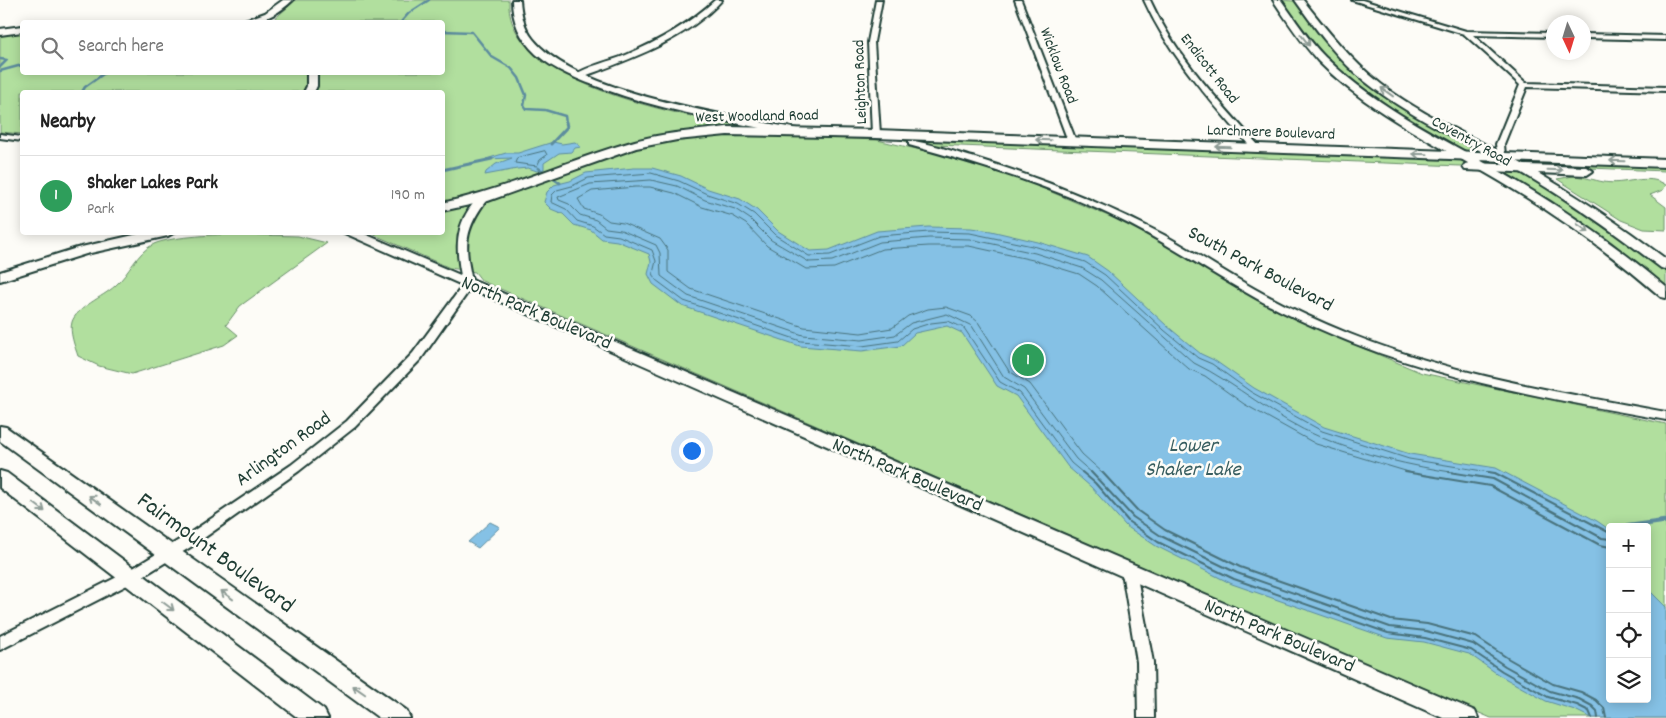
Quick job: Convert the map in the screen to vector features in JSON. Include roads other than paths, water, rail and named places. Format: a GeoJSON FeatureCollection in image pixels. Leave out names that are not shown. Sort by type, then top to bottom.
{"type":"FeatureCollection","features":[{"type":"Feature","properties":{"kind":"main road","name":"West Woodland Road"},"geometry":{"type":"LineString","coordinates":[[526,183],[633,145],[677,136],[727,131],[876,134]]}},
{"type":"Feature","properties":{"kind":"main road","name":"Larchmere Boulevard"},"geometry":{"type":"LineString","coordinates":[[876,134],[983,143],[1524,169],[1666,173]]}},
{"type":"Feature","properties":{"kind":"main road","name":"South Park Boulevard"},"geometry":{"type":"LineString","coordinates":[[876,134],[912,143]]}},
{"type":"Feature","properties":{"kind":"main road","name":"Larchmere Boulevard"},"geometry":{"type":"LineString","coordinates":[[912,143],[1072,141],[1666,163]]}},
{"type":"Feature","properties":{"kind":"main road"},"geometry":{"type":"LineString","coordinates":[[445,206],[483,198],[526,183]]}},
{"type":"Feature","properties":{"kind":"main road"},"geometry":{"type":"LineString","coordinates":[[0,278],[82,251],[154,235]]}},
{"type":"Feature","properties":{"kind":"main road","name":"Fairmount Boulevard"},"geometry":{"type":"LineString","coordinates":[[0,432],[398,718]]}},
{"type":"Feature","properties":{"kind":"main road"},"geometry":{"type":"LineString","coordinates":[[0,478],[316,718]]}},
{"type":"Feature","properties":{"kind":"street"},"geometry":{"type":"LineString","coordinates":[[266,19],[289,0]]}},
{"type":"Feature","properties":{"kind":"street"},"geometry":{"type":"LineString","coordinates":[[516,0],[516,13],[521,27],[532,44],[548,58],[579,75],[634,96],[680,109],[797,132]]}},
{"type":"Feature","properties":{"kind":"street"},"geometry":{"type":"LineString","coordinates":[[579,75],[663,41],[693,22],[719,0]]}},
{"type":"Feature","properties":{"kind":"street","name":"Leighton Road"},"geometry":{"type":"LineString","coordinates":[[876,134],[871,42],[879,0]]}},
{"type":"Feature","properties":{"kind":"street","name":"Wicklow Road"},"geometry":{"type":"LineString","coordinates":[[1018,0],[1072,141]]}},
{"type":"Feature","properties":{"kind":"street","name":"Endicott Road"},"geometry":{"type":"LineString","coordinates":[[1147,0],[1158,24],[1178,56],[1257,149]]}},
{"type":"Feature","properties":{"kind":"street","name":"Coventry Road"},"geometry":{"type":"LineString","coordinates":[[1277,0],[1305,41],[1359,92],[1415,129],[1485,167],[1592,235],[1666,294]]}},
{"type":"Feature","properties":{"kind":"street","name":"Coventry Road"},"geometry":{"type":"LineString","coordinates":[[1299,0],[1339,51],[1374,82],[1410,108],[1524,169],[1607,223],[1666,266]]}},
{"type":"Feature","properties":{"kind":"street"},"geometry":{"type":"LineString","coordinates":[[1355,0],[1466,33],[1546,35]]}},
{"type":"Feature","properties":{"kind":"street"},"geometry":{"type":"LineString","coordinates":[[0,32],[20,29]]}},
{"type":"Feature","properties":{"kind":"street"},"geometry":{"type":"LineString","coordinates":[[1466,33],[1494,56],[1524,85],[1666,89]]}},
{"type":"Feature","properties":{"kind":"street"},"geometry":{"type":"LineString","coordinates":[[1591,36],[1666,38]]}},
{"type":"Feature","properties":{"kind":"street"},"geometry":{"type":"LineString","coordinates":[[310,90],[312,75]]}},
{"type":"Feature","properties":{"kind":"street"},"geometry":{"type":"LineString","coordinates":[[1500,156],[1500,144],[1524,85]]}},
{"type":"Feature","properties":{"kind":"street"},"geometry":{"type":"LineString","coordinates":[[0,136],[20,139]]}},
{"type":"Feature","properties":{"kind":"street","name":"South Park Boulevard"},"geometry":{"type":"LineString","coordinates":[[912,143],[997,168],[1113,213],[1162,238],[1252,292],[1287,310],[1362,343],[1402,358],[1453,373],[1666,416]]}},
{"type":"Feature","properties":{"kind":"street"},"geometry":{"type":"LineString","coordinates":[[468,285],[463,264],[461,237],[466,220],[483,198]]}},
{"type":"Feature","properties":{"kind":"street","name":"North Park Boulevard"},"geometry":{"type":"LineString","coordinates":[[355,235],[1468,718]]}},
{"type":"Feature","properties":{"kind":"street","name":"Arlington Road"},"geometry":{"type":"LineString","coordinates":[[0,643],[130,577],[295,468],[351,424],[417,356],[468,285]]}},
{"type":"Feature","properties":{"kind":"street"},"geometry":{"type":"LineString","coordinates":[[1129,572],[1145,662],[1146,718]]}},
{"type":"Feature","properties":{"kind":"water"},"geometry":{"type":"Polygon","coordinates":[[[553,142],[562,144],[575,142],[581,147],[575,148],[572,152],[559,153],[544,163],[544,169],[537,171],[528,168],[517,169],[485,175],[496,164],[512,158],[486,159],[506,153],[518,153],[553,142]]]}},
{"type":"Feature","properties":{"kind":"water","name":"Lower Shaker Lake"},"geometry":{"type":"Polygon","coordinates":[[[652,168],[681,176],[708,189],[740,199],[757,210],[778,231],[810,251],[829,250],[877,231],[928,227],[971,228],[991,231],[1038,242],[1088,257],[1108,271],[1167,326],[1201,354],[1214,360],[1254,388],[1324,427],[1410,454],[1496,468],[1606,527],[1606,703],[1651,703],[1651,592],[1666,607],[1666,718],[1591,718],[1575,710],[1546,701],[1499,675],[1469,654],[1424,642],[1387,638],[1232,584],[1156,546],[1126,526],[1091,487],[1068,467],[1016,396],[997,386],[962,333],[947,326],[915,333],[901,346],[862,351],[800,346],[682,306],[653,284],[648,274],[651,262],[649,254],[617,241],[602,239],[591,230],[574,225],[563,214],[551,209],[544,202],[547,192],[554,185],[570,181],[586,173],[652,168]]]}},
{"type":"Feature","properties":{"kind":"water"},"geometry":{"type":"Polygon","coordinates":[[[490,522],[500,527],[478,548],[468,542],[490,522]]]}},
{"type":"Feature","properties":{"kind":"waterway"},"geometry":{"type":"LineString","coordinates":[[403,20],[409,13],[429,0]]}},
{"type":"Feature","properties":{"kind":"waterway"},"geometry":{"type":"LineString","coordinates":[[445,31],[472,32],[492,57],[511,68],[519,78],[526,95],[524,106],[526,109],[545,110],[565,116],[566,123]]}},
{"type":"Feature","properties":{"kind":"waterway"},"geometry":{"type":"LineString","coordinates":[[0,59],[7,60],[0,67]]}},
{"type":"Feature","properties":{"kind":"waterway"},"geometry":{"type":"LineString","coordinates":[[0,71],[20,66]]}},
{"type":"Feature","properties":{"kind":"waterway"},"geometry":{"type":"LineString","coordinates":[[83,90],[102,75]]}},
{"type":"Feature","properties":{"kind":"waterway"},"geometry":{"type":"LineString","coordinates":[[551,144],[567,127],[566,122]]}},
{"type":"Feature","properties":{"kind":"waterway"},"geometry":{"type":"LineString","coordinates":[[445,169],[492,159]]}},
{"type":"Feature","properties":{"kind":"waterway"},"geometry":{"type":"LineString","coordinates":[[538,168],[560,183]]}},
{"type":"Feature","properties":{"kind":"waterway"},"geometry":{"type":"LineString","coordinates":[[1651,523],[1666,521]]}},
{"type":"Feature","properties":{"kind":"place","name":"Shaker Lakes Park"},"geometry":{"type":"Point","coordinates":[1028,360]}}]}
